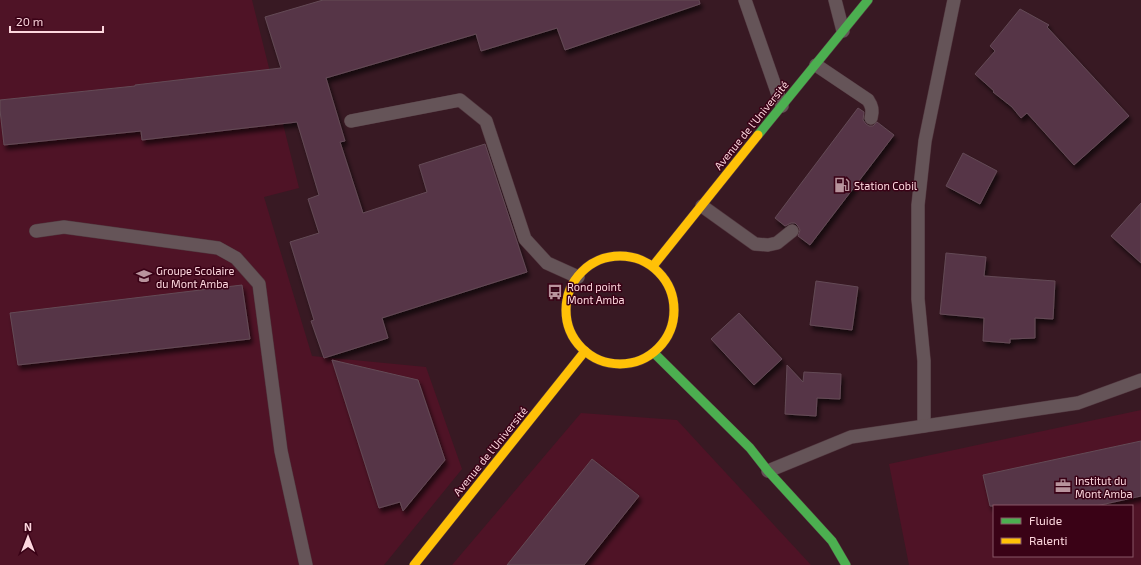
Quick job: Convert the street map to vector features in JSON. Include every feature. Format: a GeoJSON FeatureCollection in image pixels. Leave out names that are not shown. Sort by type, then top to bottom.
{"type":"FeatureCollection","features":[{"type":"Feature","properties":{"kind":"street","name":"Avenue de l'Université"},"geometry":{"type":"LineString","coordinates":[[653,266],[868,0]]}},
{"type":"Feature","properties":{"kind":"street"},"geometry":{"type":"LineString","coordinates":[[607,256],[631,256],[653,266],[669,285],[675,309],[670,333],[654,352],[632,363],[607,363],[585,352],[570,332],[565,309],[570,286],[586,267],[607,256]]}},
{"type":"Feature","properties":{"kind":"street","name":"Avenue de l'Université"},"geometry":{"type":"LineString","coordinates":[[414,565],[585,352]]}},
{"type":"Feature","properties":{"kind":"street"},"geometry":{"type":"LineString","coordinates":[[654,352],[750,448],[768,471],[832,541],[846,565]]}},
{"type":"Feature","properties":{"kind":"lane"},"geometry":{"type":"LineString","coordinates":[[745,0],[782,106]]}},
{"type":"Feature","properties":{"kind":"lane"},"geometry":{"type":"LineString","coordinates":[[835,0],[843,31]]}},
{"type":"Feature","properties":{"kind":"lane"},"geometry":{"type":"LineString","coordinates":[[924,426],[924,361],[918,299],[918,205],[925,141],[954,0]]}},
{"type":"Feature","properties":{"kind":"lane"},"geometry":{"type":"LineString","coordinates":[[816,65],[868,100],[873,111],[871,118]]}},
{"type":"Feature","properties":{"kind":"lane"},"geometry":{"type":"LineString","coordinates":[[351,121],[460,100],[486,121],[525,240],[547,263],[578,277]]}},
{"type":"Feature","properties":{"kind":"lane"},"geometry":{"type":"LineString","coordinates":[[702,206],[755,244],[768,245],[777,243],[792,231]]}},
{"type":"Feature","properties":{"kind":"lane"},"geometry":{"type":"LineString","coordinates":[[36,231],[64,227],[218,248],[236,258],[259,284],[281,451],[306,565]]}},
{"type":"Feature","properties":{"kind":"lane"},"geometry":{"type":"LineString","coordinates":[[768,471],[851,437],[1078,403],[1141,380]]}},
{"type":"Feature","properties":{"kind":"shaded area","name":"Groupe Scolaire du Mont Amba"},"geometry":{"type":"Polygon","coordinates":[[[0,0],[252,0],[299,188],[264,197],[312,356],[426,367],[462,469],[384,565],[0,565],[0,0]]]}},
{"type":"Feature","properties":{"kind":"shaded area"},"geometry":{"type":"Polygon","coordinates":[[[1141,410],[1141,565],[909,565],[889,464],[1141,410]]]}},
{"type":"Feature","properties":{"kind":"shaded area"},"geometry":{"type":"Polygon","coordinates":[[[581,413],[677,420],[811,565],[452,565],[581,413]]]}},
{"type":"Feature","properties":{"kind":"building"},"geometry":{"type":"Polygon","coordinates":[[[323,0],[699,0],[700,4],[565,50],[557,28],[481,51],[476,34],[326,78],[345,141],[340,142],[363,213],[427,192],[419,165],[485,144],[527,272],[382,318],[388,338],[324,358],[311,321],[314,320],[290,242],[319,233],[308,199],[319,195],[297,122],[142,140],[141,131],[4,145],[0,110],[0,100],[135,86],[281,68],[265,17],[323,0]]]}},
{"type":"Feature","properties":{"kind":"building"},"geometry":{"type":"Polygon","coordinates":[[[1020,9],[1049,25],[1047,27],[1129,116],[1074,165],[1027,113],[1021,118],[1012,107],[993,92],[994,91],[975,74],[995,51],[990,46],[1020,9]]]}},
{"type":"Feature","properties":{"kind":"building"},"geometry":{"type":"Polygon","coordinates":[[[858,108],[864,112],[863,120],[866,124],[873,126],[877,122],[894,135],[810,245],[798,236],[800,230],[795,223],[785,226],[775,218],[858,108]]]}},
{"type":"Feature","properties":{"kind":"building"},"geometry":{"type":"Polygon","coordinates":[[[963,153],[997,171],[980,204],[946,186],[963,153]]]}},
{"type":"Feature","properties":{"kind":"building"},"geometry":{"type":"Polygon","coordinates":[[[1141,203],[1141,263],[1111,236],[1141,203]]]}},
{"type":"Feature","properties":{"kind":"building"},"geometry":{"type":"Polygon","coordinates":[[[946,253],[986,257],[984,276],[1055,281],[1053,319],[1035,318],[1035,338],[1010,339],[1010,343],[983,341],[984,318],[940,314],[946,253]]]}},
{"type":"Feature","properties":{"kind":"building"},"geometry":{"type":"Polygon","coordinates":[[[816,281],[858,287],[852,330],[810,325],[816,281]]]}},
{"type":"Feature","properties":{"kind":"building"},"geometry":{"type":"Polygon","coordinates":[[[242,285],[250,339],[18,365],[10,313],[242,285]]]}},
{"type":"Feature","properties":{"kind":"building"},"geometry":{"type":"Polygon","coordinates":[[[739,313],[782,359],[754,385],[711,339],[739,313]]]}},
{"type":"Feature","properties":{"kind":"building"},"geometry":{"type":"Polygon","coordinates":[[[332,360],[418,380],[445,460],[403,511],[400,502],[379,508],[332,360]]]}},
{"type":"Feature","properties":{"kind":"building"},"geometry":{"type":"Polygon","coordinates":[[[787,365],[803,382],[804,372],[841,374],[840,399],[817,398],[816,416],[785,414],[787,365]]]}},
{"type":"Feature","properties":{"kind":"building","name":"Institut du Mont Amba"},"geometry":{"type":"Polygon","coordinates":[[[1141,441],[1141,496],[1100,505],[990,506],[983,475],[1141,441]]]}},
{"type":"Feature","properties":{"kind":"building"},"geometry":{"type":"Polygon","coordinates":[[[592,459],[639,496],[584,565],[507,565],[592,459]]]}},
{"type":"Feature","properties":{"kind":"traffic: fast"},"geometry":{"type":"LineString","coordinates":[[758,135],[868,0]]}},
{"type":"Feature","properties":{"kind":"traffic: fast"},"geometry":{"type":"LineString","coordinates":[[654,353],[750,448],[768,471],[832,541],[846,565]]}},
{"type":"Feature","properties":{"kind":"traffic: slow"},"geometry":{"type":"LineString","coordinates":[[653,266],[758,135]]}},
{"type":"Feature","properties":{"kind":"traffic: slow"},"geometry":{"type":"LineString","coordinates":[[620,256],[641,260],[658,272],[670,289],[674,310],[670,331],[658,348],[641,360],[620,364],[599,360],[582,348],[570,331],[566,310],[570,289],[582,272],[599,260],[620,256]]}},
{"type":"Feature","properties":{"kind":"traffic: slow"},"geometry":{"type":"LineString","coordinates":[[414,565],[585,351]]}},
{"type":"Feature","properties":{"kind":"place","name":"Station Cobil"},"geometry":{"type":"Point","coordinates":[842,185]}},
{"type":"Feature","properties":{"kind":"place","name":"Groupe Scolaire du Mont Amba"},"geometry":{"type":"Point","coordinates":[144,276]}},
{"type":"Feature","properties":{"kind":"place","name":"Rond point Mont Amba"},"geometry":{"type":"Point","coordinates":[555,292]}},
{"type":"Feature","properties":{"kind":"place","name":"Institut du Mont Amba"},"geometry":{"type":"Point","coordinates":[1063,486]}}]}
